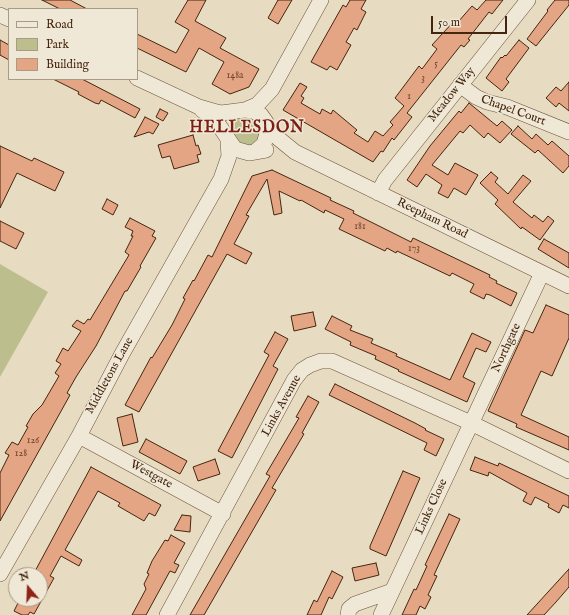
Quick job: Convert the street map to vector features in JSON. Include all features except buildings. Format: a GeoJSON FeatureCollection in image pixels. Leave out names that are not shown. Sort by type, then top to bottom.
{"type":"FeatureCollection","features":[{"type":"Feature","properties":{"kind":"street"},"geometry":{"type":"LineString","coordinates":[[227,139],[227,123],[241,111],[257,105],[272,89],[321,0]]}},
{"type":"Feature","properties":{"kind":"street","name":"Meadow Way"},"geometry":{"type":"LineString","coordinates":[[378,193],[385,180],[528,0]]}},
{"type":"Feature","properties":{"kind":"street","name":"Reepham Road"},"geometry":{"type":"LineString","coordinates":[[138,78],[199,107],[221,113],[253,111],[261,115],[267,126],[295,152],[569,286]]}},
{"type":"Feature","properties":{"kind":"street","name":"Chapel Court"},"geometry":{"type":"LineString","coordinates":[[460,85],[476,97],[487,102],[507,107],[569,132]]}},
{"type":"Feature","properties":{"kind":"street"},"geometry":{"type":"LineString","coordinates":[[253,151],[264,144],[268,105],[272,89]]}},
{"type":"Feature","properties":{"kind":"street","name":"Reepham Road"},"geometry":{"type":"LineString","coordinates":[[199,107],[216,121],[235,149],[253,151],[274,149],[295,152]]}},
{"type":"Feature","properties":{"kind":"street","name":"Middletons Lane"},"geometry":{"type":"LineString","coordinates":[[0,574],[79,436],[119,361],[222,178],[229,156],[227,139]]}},
{"type":"Feature","properties":{"kind":"street","name":"Middletons Lane"},"geometry":{"type":"LineString","coordinates":[[222,178],[253,151]]}},
{"type":"Feature","properties":{"kind":"street","name":"Northgate"},"geometry":{"type":"LineString","coordinates":[[471,423],[542,273]]}},
{"type":"Feature","properties":{"kind":"street","name":"Links Avenue"},"geometry":{"type":"LineString","coordinates":[[167,615],[223,514],[294,380],[302,370],[321,361],[332,361],[471,423],[569,471]]}},
{"type":"Feature","properties":{"kind":"street","name":"Links Close"},"geometry":{"type":"LineString","coordinates":[[381,615],[471,423]]}},
{"type":"Feature","properties":{"kind":"street","name":"Westgate"},"geometry":{"type":"LineString","coordinates":[[79,436],[223,514]]}},
{"type":"Feature","properties":{"kind":"street"},"geometry":{"type":"LineString","coordinates":[[348,615],[349,609],[355,604],[392,591]]}},
{"type":"Feature","properties":{"kind":"green space"},"geometry":{"type":"Polygon","coordinates":[[[240,116],[258,118],[262,136],[254,145],[242,145],[231,131],[235,119],[240,116]]]}},
{"type":"Feature","properties":{"kind":"green space"},"geometry":{"type":"Polygon","coordinates":[[[0,264],[48,292],[0,377],[0,264]]]}},
{"type":"Feature","properties":{"kind":"district","name":"HELLESDON"},"geometry":{"type":"Point","coordinates":[247,129]}}]}
